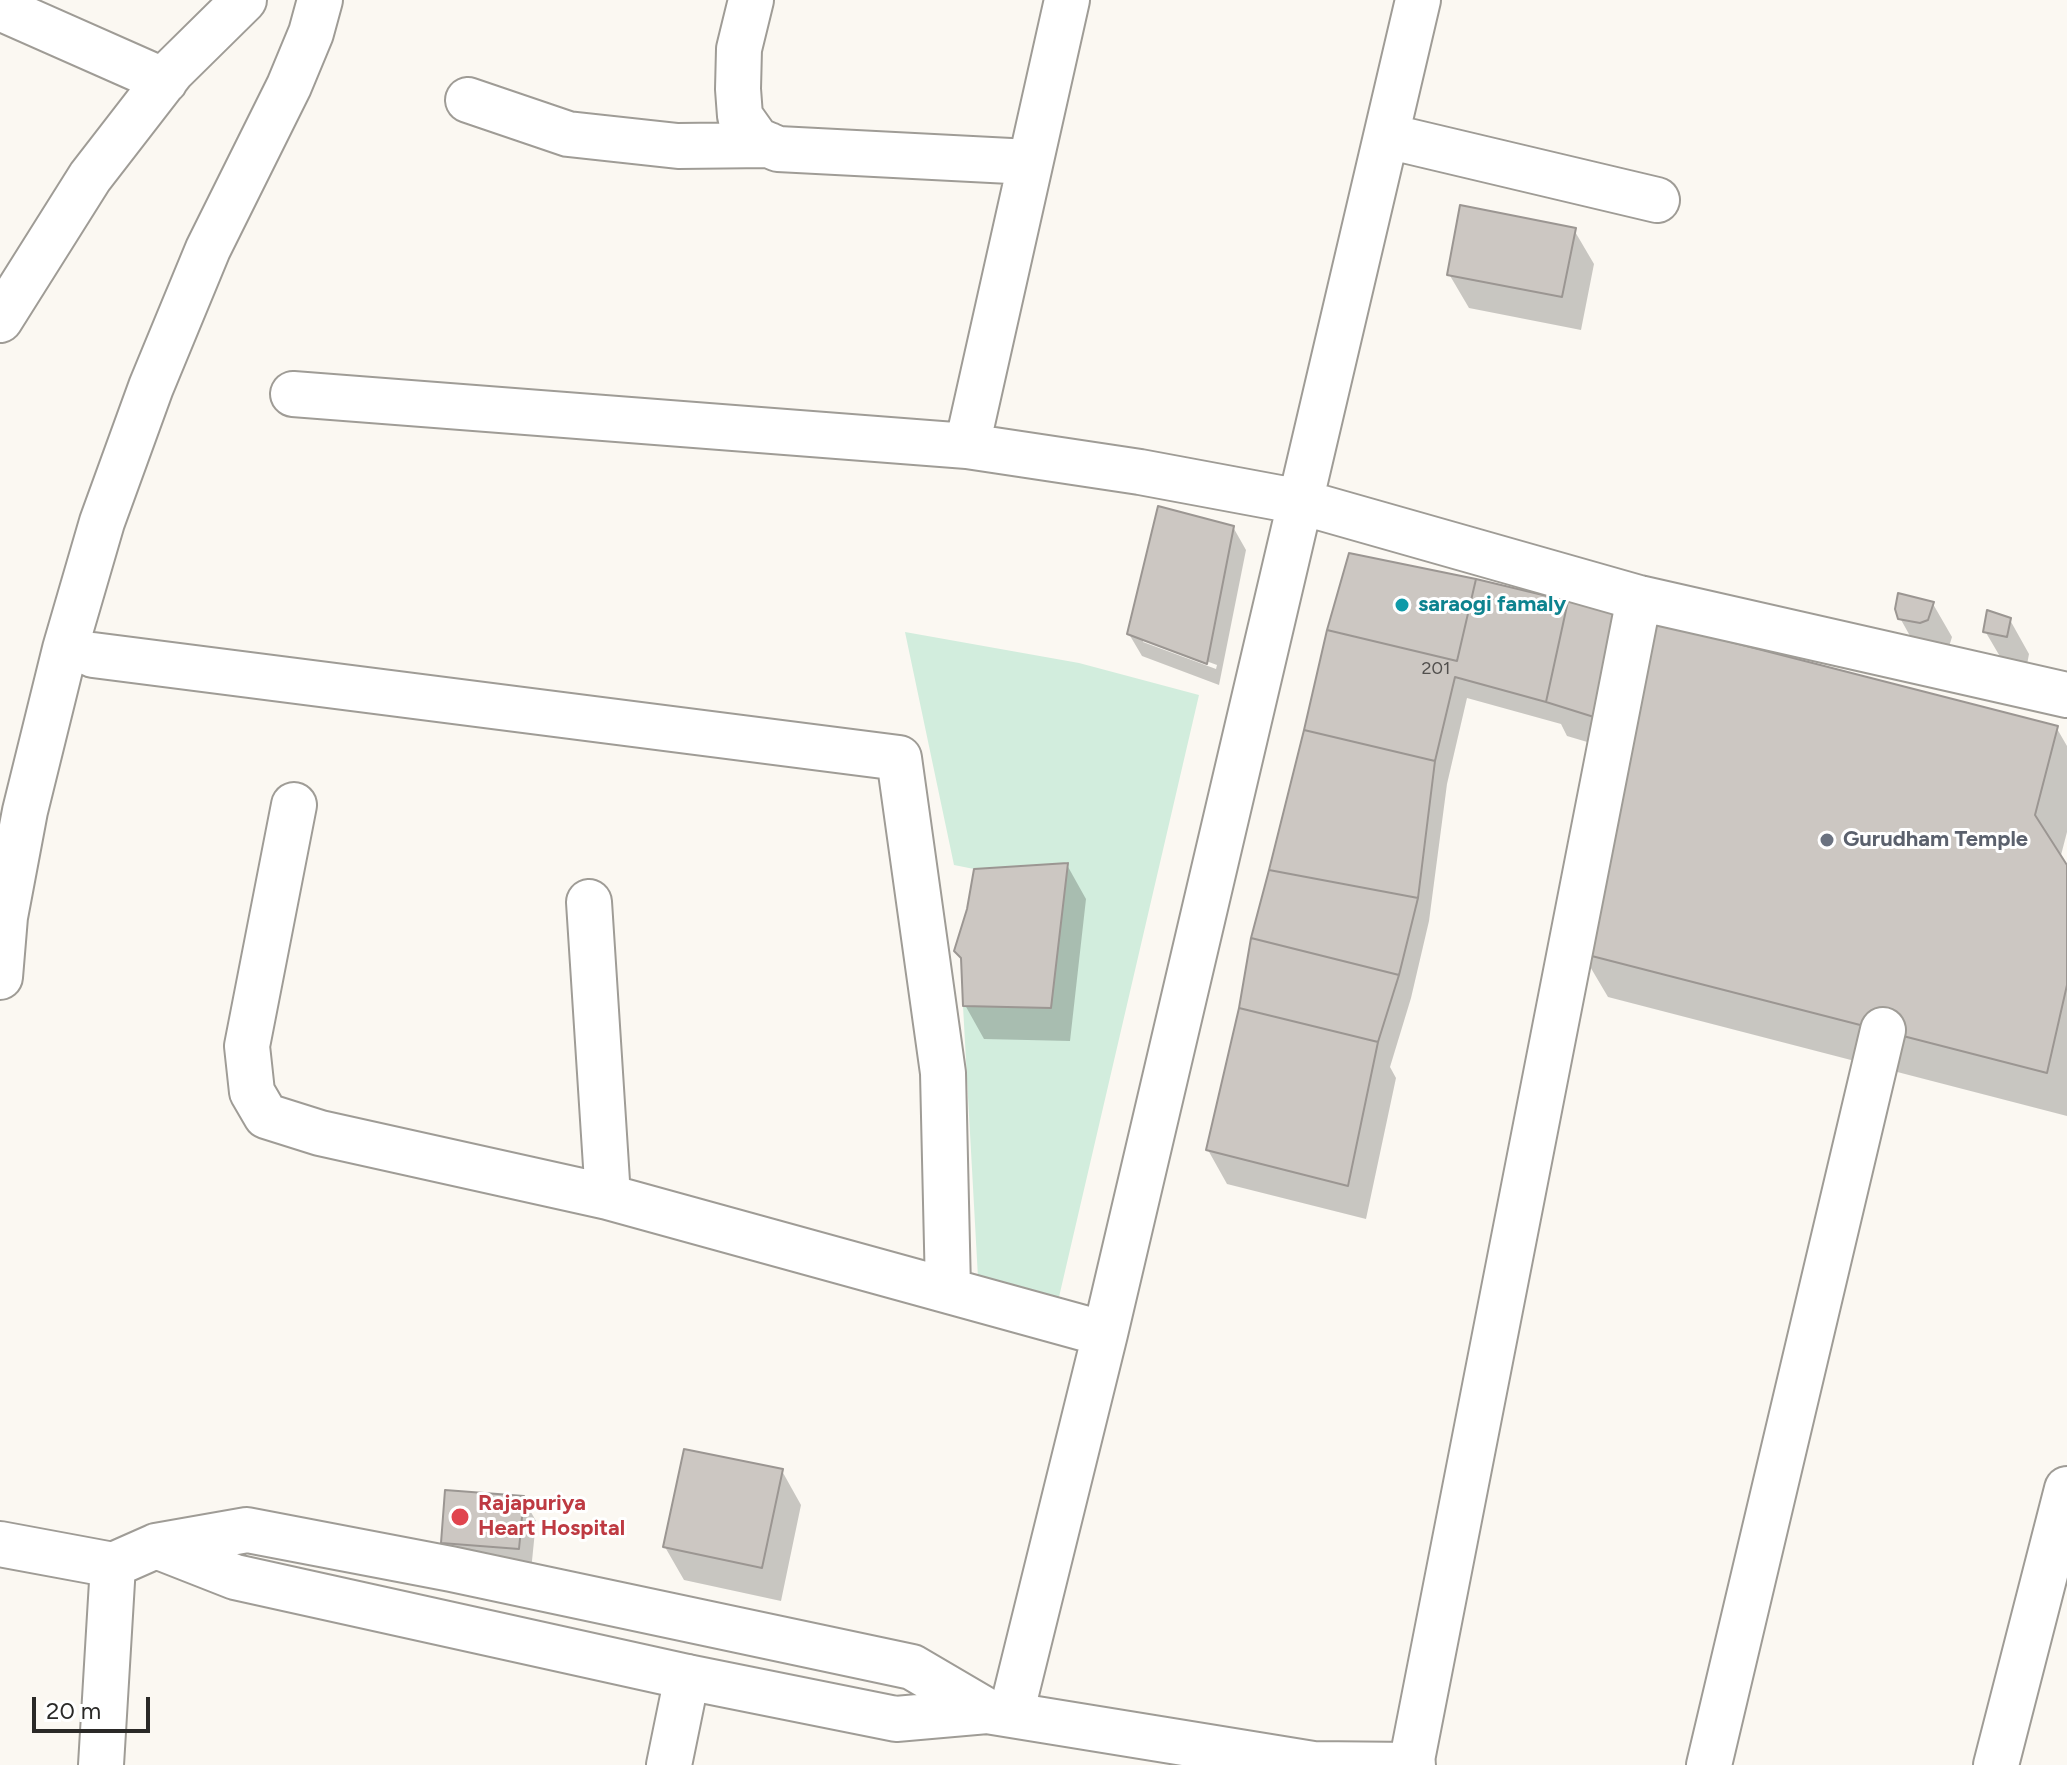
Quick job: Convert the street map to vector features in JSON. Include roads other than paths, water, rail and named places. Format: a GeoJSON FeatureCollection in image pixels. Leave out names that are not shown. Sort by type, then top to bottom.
{"type":"FeatureCollection","features":[{"type":"Feature","properties":{"kind":"street"},"geometry":{"type":"LineString","coordinates":[[0,320],[90,177],[165,81],[244,0]]}},
{"type":"Feature","properties":{"kind":"street"},"geometry":{"type":"LineString","coordinates":[[0,977],[5,917],[25,811],[65,649],[102,522],[151,387],[208,249],[289,86],[311,33],[320,0]]}},
{"type":"Feature","properties":{"kind":"street"},"geometry":{"type":"LineString","coordinates":[[751,0],[739,49],[738,89],[740,116],[757,140],[790,150],[1030,162]]}},
{"type":"Feature","properties":{"kind":"street"},"geometry":{"type":"LineString","coordinates":[[967,446],[1067,0]]}},
{"type":"Feature","properties":{"kind":"street"},"geometry":{"type":"LineString","coordinates":[[999,1712],[1105,1334],[1418,0]]}},
{"type":"Feature","properties":{"kind":"street"},"geometry":{"type":"LineString","coordinates":[[0,8],[165,81]]}},
{"type":"Feature","properties":{"kind":"street"},"geometry":{"type":"LineString","coordinates":[[468,100],[568,134],[678,146],[769,145]]}},
{"type":"Feature","properties":{"kind":"street"},"geometry":{"type":"LineString","coordinates":[[1387,136],[1657,200]]}},
{"type":"Feature","properties":{"kind":"street"},"geometry":{"type":"LineString","coordinates":[[293,394],[967,446],[1140,472],[1301,502],[1639,598],[2067,695]]}},
{"type":"Feature","properties":{"kind":"street"},"geometry":{"type":"LineString","coordinates":[[156,1546],[235,1577],[687,1677],[896,1719],[999,1712],[1314,1764],[1412,1765],[1639,598]]}},
{"type":"Feature","properties":{"kind":"street"},"geometry":{"type":"LineString","coordinates":[[93,655],[899,758],[943,1073],[948,1289]]}},
{"type":"Feature","properties":{"kind":"street"},"geometry":{"type":"LineString","coordinates":[[294,805],[247,1046],[252,1092],[266,1116],[320,1133],[608,1197],[1105,1334]]}},
{"type":"Feature","properties":{"kind":"street"},"geometry":{"type":"LineString","coordinates":[[589,902],[608,1197]]}},
{"type":"Feature","properties":{"kind":"street"},"geometry":{"type":"LineString","coordinates":[[1709,1765],[1883,1030]]}},
{"type":"Feature","properties":{"kind":"street"},"geometry":{"type":"LineString","coordinates":[[1996,1765],[2067,1489]]}},
{"type":"Feature","properties":{"kind":"street"},"geometry":{"type":"LineString","coordinates":[[0,1544],[113,1565],[156,1546],[247,1530],[451,1569],[912,1667],[999,1712]]}},
{"type":"Feature","properties":{"kind":"street"},"geometry":{"type":"LineString","coordinates":[[101,1765],[113,1565]]}},
{"type":"Feature","properties":{"kind":"street"},"geometry":{"type":"LineString","coordinates":[[669,1765],[687,1677]]}},
{"type":"Feature","properties":{"kind":"place","name":"saraogi famaly"},"geometry":{"type":"Point","coordinates":[1402,605]}},
{"type":"Feature","properties":{"kind":"place","name":"Gurudham Temple"},"geometry":{"type":"Point","coordinates":[1827,840]}},
{"type":"Feature","properties":{"kind":"place","name":"Rajapuriya Heart Hospital"},"geometry":{"type":"Point","coordinates":[460,1517]}}]}
